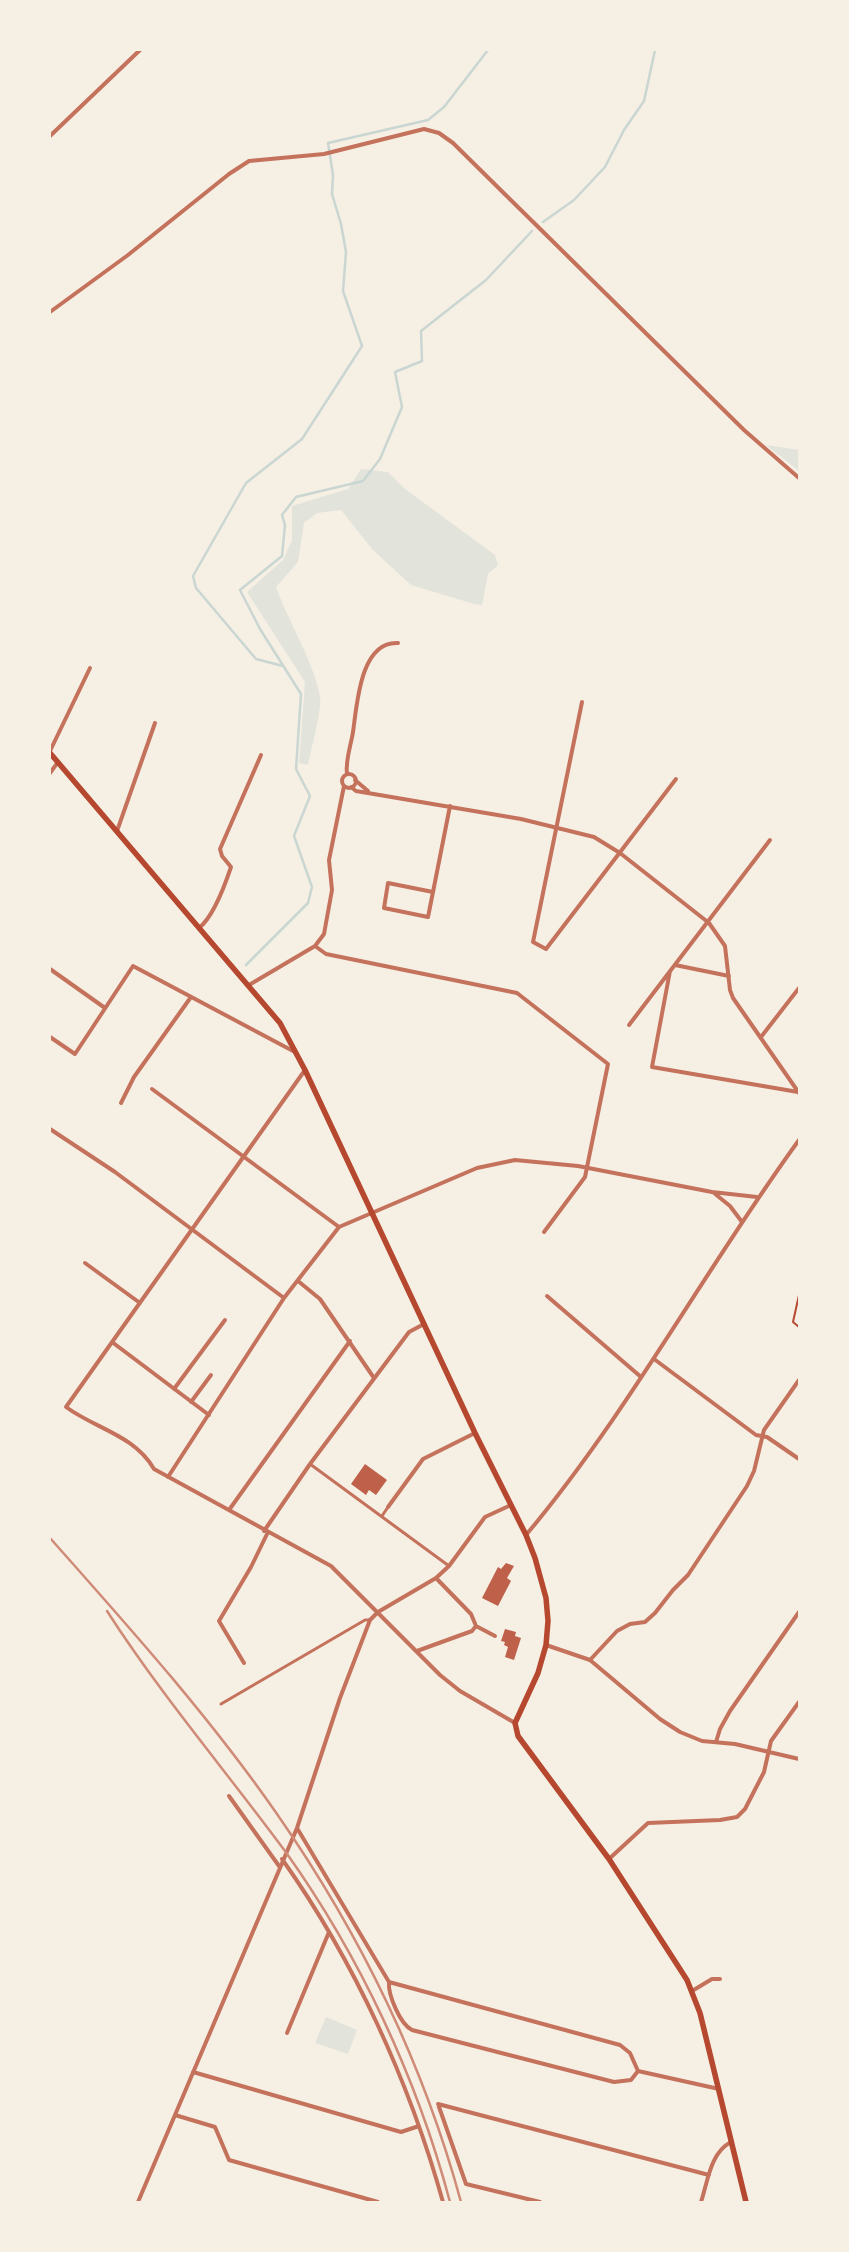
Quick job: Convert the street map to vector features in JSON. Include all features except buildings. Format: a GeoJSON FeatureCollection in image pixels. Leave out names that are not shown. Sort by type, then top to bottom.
{"type":"FeatureCollection","features":[{"type":"Feature","properties":{"kind":"main road"},"geometry":{"type":"LineString","coordinates":[[50,752],[280,1023],[305,1070],[475,1433],[526,1535],[546,1598],[548,1621],[546,1645],[538,1673],[514,1723],[518,1736],[609,1859],[692,1991],[700,2013],[746,2202]]}},
{"type":"Feature","properties":{"kind":"street"},"geometry":{"type":"LineString","coordinates":[[50,136],[140,50]]}},
{"type":"Feature","properties":{"kind":"street"},"geometry":{"type":"LineString","coordinates":[[50,312],[128,254],[229,174],[249,161],[324,154],[424,130],[439,133],[453,144],[744,430],[799,478]]}},
{"type":"Feature","properties":{"kind":"street"},"geometry":{"type":"LineString","coordinates":[[249,985],[315,946],[324,934],[331,898],[329,860],[344,786],[342,778],[347,774],[364,670],[382,646],[389,643],[398,643]]}},
{"type":"Feature","properties":{"kind":"street"},"geometry":{"type":"LineString","coordinates":[[50,752],[90,668]]}},
{"type":"Feature","properties":{"kind":"street"},"geometry":{"type":"LineString","coordinates":[[582,702],[533,942],[546,949],[676,779]]}},
{"type":"Feature","properties":{"kind":"street"},"geometry":{"type":"LineString","coordinates":[[117,831],[155,723]]}},
{"type":"Feature","properties":{"kind":"street"},"geometry":{"type":"LineString","coordinates":[[199,928],[208,921],[224,888],[231,868],[222,856],[220,848],[261,755]]}},
{"type":"Feature","properties":{"kind":"street"},"geometry":{"type":"LineString","coordinates":[[50,773],[58,762]]}},
{"type":"Feature","properties":{"kind":"street"},"geometry":{"type":"LineString","coordinates":[[347,774],[354,777],[370,792]]}},
{"type":"Feature","properties":{"kind":"street"},"geometry":{"type":"LineString","coordinates":[[350,787],[356,780]]}},
{"type":"Feature","properties":{"kind":"street"},"geometry":{"type":"LineString","coordinates":[[344,786],[356,791],[450,806],[594,837],[620,853],[708,922],[725,946],[733,998],[799,1093]]}},
{"type":"Feature","properties":{"kind":"street"},"geometry":{"type":"LineString","coordinates":[[433,892],[388,883],[384,908],[428,917],[433,892],[450,806]]}},
{"type":"Feature","properties":{"kind":"street"},"geometry":{"type":"LineString","coordinates":[[629,1025],[770,840]]}},
{"type":"Feature","properties":{"kind":"street"},"geometry":{"type":"LineString","coordinates":[[315,946],[326,954],[517,992],[608,1064],[585,1177],[544,1232]]}},
{"type":"Feature","properties":{"kind":"street"},"geometry":{"type":"LineString","coordinates":[[675,965],[729,976]]}},
{"type":"Feature","properties":{"kind":"street"},"geometry":{"type":"LineString","coordinates":[[50,1037],[75,1054],[133,966],[296,1052]]}},
{"type":"Feature","properties":{"kind":"street"},"geometry":{"type":"LineString","coordinates":[[50,969],[105,1008]]}},
{"type":"Feature","properties":{"kind":"street"},"geometry":{"type":"LineString","coordinates":[[670,971],[652,1066],[799,1093]]}},
{"type":"Feature","properties":{"kind":"street"},"geometry":{"type":"LineString","coordinates":[[761,1037],[799,988]]}},
{"type":"Feature","properties":{"kind":"street"},"geometry":{"type":"LineString","coordinates":[[121,1103],[134,1077],[191,997]]}},
{"type":"Feature","properties":{"kind":"street"},"geometry":{"type":"LineString","coordinates":[[305,1070],[66,1407],[141,1450],[154,1469],[331,1566],[440,1675],[460,1692],[514,1723]]}},
{"type":"Feature","properties":{"kind":"street"},"geometry":{"type":"LineString","coordinates":[[152,1088],[339,1227]]}},
{"type":"Feature","properties":{"kind":"street"},"geometry":{"type":"LineString","coordinates":[[50,1129],[115,1172],[284,1298]]}},
{"type":"Feature","properties":{"kind":"street"},"geometry":{"type":"LineString","coordinates":[[526,1535],[554,1503],[686,1313],[757,1197],[799,1140]]}},
{"type":"Feature","properties":{"kind":"street"},"geometry":{"type":"LineString","coordinates":[[168,1477],[284,1298],[339,1227],[396,1201],[492,1164],[528,1160],[588,1168],[712,1192],[757,1197]]}},
{"type":"Feature","properties":{"kind":"street"},"geometry":{"type":"LineString","coordinates":[[712,1192],[730,1206],[742,1222]]}},
{"type":"Feature","properties":{"kind":"street"},"geometry":{"type":"LineString","coordinates":[[85,1263],[140,1303]]}},
{"type":"Feature","properties":{"kind":"street"},"geometry":{"type":"LineString","coordinates":[[298,1281],[320,1299],[374,1378]]}},
{"type":"Feature","properties":{"kind":"street"},"geometry":{"type":"LineString","coordinates":[[547,1296],[641,1377]]}},
{"type":"Feature","properties":{"kind":"street"},"geometry":{"type":"LineString","coordinates":[[174,1389],[225,1320]]}},
{"type":"Feature","properties":{"kind":"street"},"geometry":{"type":"LineString","coordinates":[[244,1663],[219,1621],[251,1567],[266,1531],[310,1464],[409,1332],[425,1323]]}},
{"type":"Feature","properties":{"kind":"street"},"geometry":{"type":"LineString","coordinates":[[228,1510],[350,1341]]}},
{"type":"Feature","properties":{"kind":"street"},"geometry":{"type":"LineString","coordinates":[[112,1342],[209,1415]]}},
{"type":"Feature","properties":{"kind":"street"},"geometry":{"type":"LineString","coordinates":[[654,1359],[756,1435],[767,1437],[799,1459]]}},
{"type":"Feature","properties":{"kind":"street"},"geometry":{"type":"LineString","coordinates":[[191,1402],[212,1374]]}},
{"type":"Feature","properties":{"kind":"street"},"geometry":{"type":"LineString","coordinates":[[590,1660],[623,1627],[650,1618],[688,1575],[747,1486],[754,1471],[762,1436],[772,1417],[799,1380]]}},
{"type":"Feature","properties":{"kind":"street"},"geometry":{"type":"LineString","coordinates":[[382,1516],[423,1460],[475,1433]]}},
{"type":"Feature","properties":{"kind":"street"},"geometry":{"type":"LineString","coordinates":[[310,1464],[449,1566]]}},
{"type":"Feature","properties":{"kind":"street"},"geometry":{"type":"LineString","coordinates":[[138,2202],[279,1866],[297,1828],[340,1698],[370,1620],[378,1612],[436,1578],[449,1566],[485,1517],[511,1505]]}},
{"type":"Feature","properties":{"kind":"street"},"geometry":{"type":"LineString","coordinates":[[436,1578],[470,1614],[476,1626],[495,1636]]}},
{"type":"Feature","properties":{"kind":"street"},"geometry":{"type":"LineString","coordinates":[[716,1742],[720,1729],[730,1711],[799,1612]]}},
{"type":"Feature","properties":{"kind":"street"},"geometry":{"type":"LineString","coordinates":[[222,1704],[365,1620],[370,1620]]}},
{"type":"Feature","properties":{"kind":"street"},"geometry":{"type":"LineString","coordinates":[[417,1651],[472,1631],[476,1626]]}},
{"type":"Feature","properties":{"kind":"street"},"geometry":{"type":"LineString","coordinates":[[546,1645],[590,1660],[673,1728],[702,1741],[735,1744],[799,1759]]}},
{"type":"Feature","properties":{"kind":"street"},"geometry":{"type":"LineString","coordinates":[[609,1859],[648,1823],[720,1820],[737,1817],[751,1798],[764,1772],[771,1741],[799,1702]]}},
{"type":"Feature","properties":{"kind":"street"},"geometry":{"type":"LineString","coordinates":[[229,1796],[279,1866]]}},
{"type":"Feature","properties":{"kind":"street"},"geometry":{"type":"LineString","coordinates":[[297,1828],[389,1982],[389,1989],[404,2024],[412,2030],[614,2082],[631,2080],[638,2071]]}},
{"type":"Feature","properties":{"kind":"street"},"geometry":{"type":"LineString","coordinates":[[282,1859],[328,1932],[370,2009],[419,2126],[443,2202]]}},
{"type":"Feature","properties":{"kind":"street"},"geometry":{"type":"LineString","coordinates":[[286,2033],[328,1932]]}},
{"type":"Feature","properties":{"kind":"street"},"geometry":{"type":"LineString","coordinates":[[692,1991],[712,1979],[720,1979]]}},
{"type":"Feature","properties":{"kind":"street"},"geometry":{"type":"LineString","coordinates":[[389,1982],[620,2045],[630,2053],[638,2071]]}},
{"type":"Feature","properties":{"kind":"street"},"geometry":{"type":"LineString","coordinates":[[638,2071],[719,2089]]}},
{"type":"Feature","properties":{"kind":"street"},"geometry":{"type":"LineString","coordinates":[[193,2072],[401,2132],[419,2126]]}},
{"type":"Feature","properties":{"kind":"street"},"geometry":{"type":"LineString","coordinates":[[540,2202],[466,2184],[438,2104],[709,2175]]}},
{"type":"Feature","properties":{"kind":"street"},"geometry":{"type":"LineString","coordinates":[[175,2115],[215,2127],[229,2160],[378,2202]]}},
{"type":"Feature","properties":{"kind":"street"},"geometry":{"type":"LineString","coordinates":[[701,2202],[716,2154],[731,2142]]}},
{"type":"Feature","properties":{"kind":"path"},"geometry":{"type":"LineString","coordinates":[[799,1295],[792,1322],[799,1326]]}},
{"type":"Feature","properties":{"kind":"shaded area"},"geometry":{"type":"Polygon","coordinates":[[[766,445],[799,450],[799,471],[766,445]]]}},
{"type":"Feature","properties":{"kind":"shaded area"},"geometry":{"type":"Polygon","coordinates":[[[361,469],[388,472],[405,489],[495,555],[498,565],[488,574],[482,605],[474,604],[411,585],[372,549],[341,510],[317,513],[304,523],[298,562],[276,587],[307,656],[320,697],[318,720],[308,765],[299,763],[305,682],[247,592],[283,560],[292,540],[292,506],[348,489],[361,469]]]}},
{"type":"Feature","properties":{"kind":"shaded area"},"geometry":{"type":"Polygon","coordinates":[[[326,2017],[357,2030],[348,2054],[315,2043],[326,2017]]]}},
{"type":"Feature","properties":{"kind":"waterway"},"geometry":{"type":"LineString","coordinates":[[283,666],[256,659],[196,588],[193,576],[246,483],[302,439],[362,346],[343,291],[346,252],[341,224],[332,194],[333,175],[328,143],[428,120],[444,107],[488,50]]}},
{"type":"Feature","properties":{"kind":"waterway"},"geometry":{"type":"LineString","coordinates":[[543,222],[574,200],[605,167],[624,130],[644,101],[655,50]]}},
{"type":"Feature","properties":{"kind":"waterway"},"geometry":{"type":"LineString","coordinates":[[246,965],[308,903],[312,887],[294,836],[310,796],[296,769],[301,694],[260,629],[240,590],[282,556],[285,525],[282,515],[296,497],[363,481],[380,459],[402,407],[395,372],[422,361],[421,331],[486,280],[532,231]]}},
{"type":"Feature","properties":{"kind":"railway"},"geometry":{"type":"LineString","coordinates":[[50,1538],[196,1707],[251,1778],[307,1859],[335,1905],[386,2000],[428,2099],[446,2150],[461,2202]]}},
{"type":"Feature","properties":{"kind":"railway"},"geometry":{"type":"LineString","coordinates":[[107,1611],[171,1703],[285,1851],[338,1933],[383,2019],[403,2064],[437,2156],[450,2202]]}}]}
